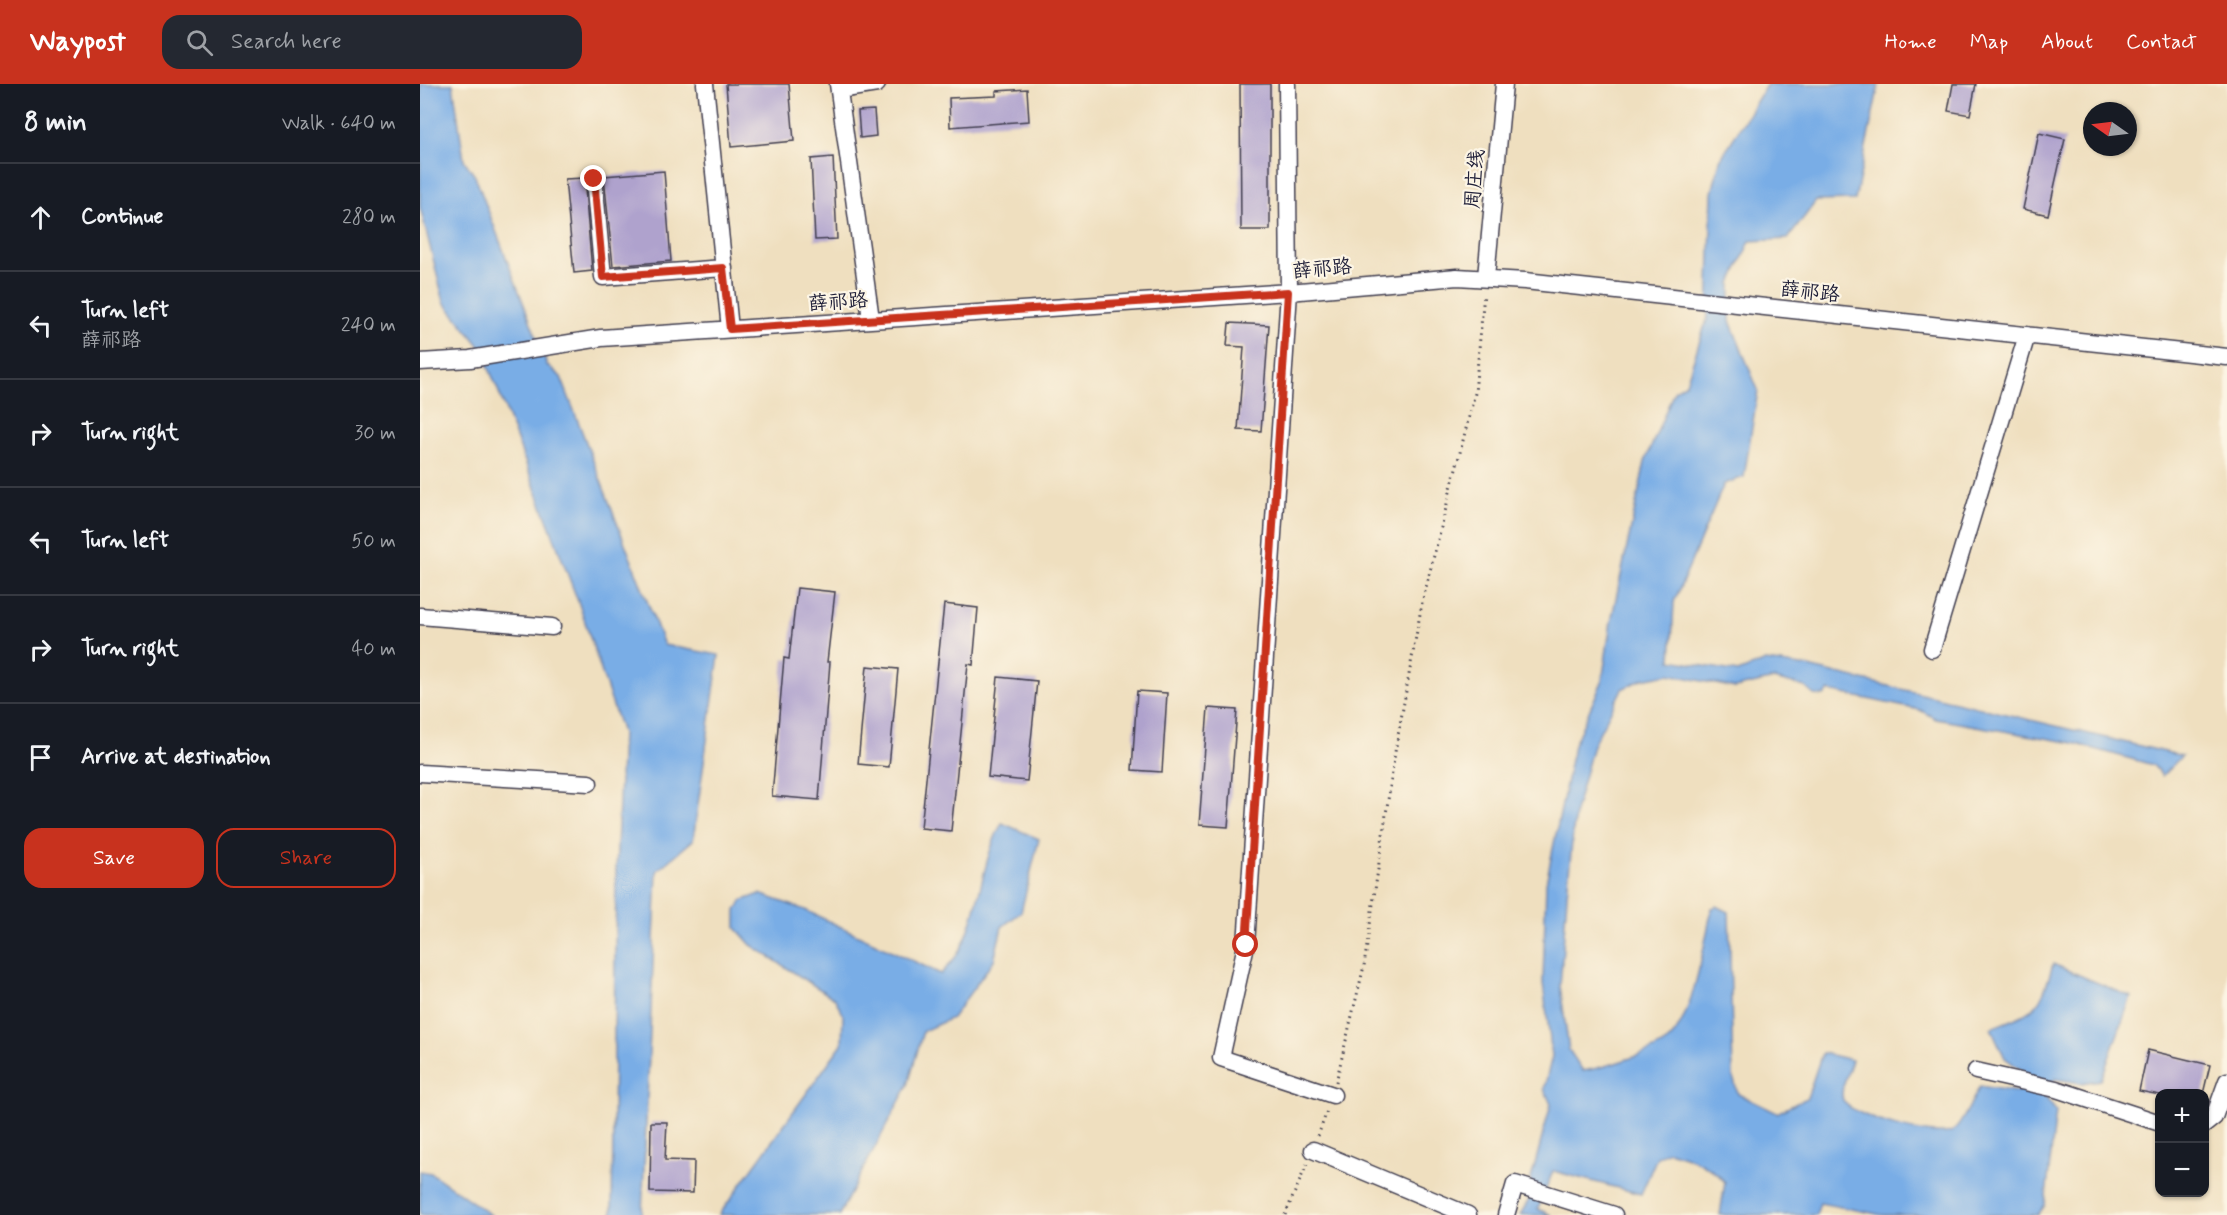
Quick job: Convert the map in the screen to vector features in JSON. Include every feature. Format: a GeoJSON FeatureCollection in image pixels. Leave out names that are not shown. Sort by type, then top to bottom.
{"type":"FeatureCollection","features":[{"type":"Feature","properties":{"kind":"street"},"geometry":{"type":"LineString","coordinates":[[705,84],[730,329]]}},
{"type":"Feature","properties":{"kind":"street"},"geometry":{"type":"LineString","coordinates":[[871,319],[838,87],[877,84]]}},
{"type":"Feature","properties":{"kind":"street"},"geometry":{"type":"LineString","coordinates":[[1287,84],[1288,292],[1246,945],[1221,1058],[1333,1095]]}},
{"type":"Feature","properties":{"kind":"street","name":"周庄线"},"geometry":{"type":"LineString","coordinates":[[1486,277],[1504,84]]}},
{"type":"Feature","properties":{"kind":"street"},"geometry":{"type":"LineString","coordinates":[[594,179],[603,277],[723,268]]}},
{"type":"Feature","properties":{"kind":"street","name":"薛祁路"},"geometry":{"type":"LineString","coordinates":[[420,362],[470,359],[601,338],[1288,292],[1457,277],[1486,277],[2227,357]]}},
{"type":"Feature","properties":{"kind":"street"},"geometry":{"type":"LineString","coordinates":[[1932,649],[2027,335]]}},
{"type":"Feature","properties":{"kind":"street"},"geometry":{"type":"LineString","coordinates":[[420,616],[552,627]]}},
{"type":"Feature","properties":{"kind":"street"},"geometry":{"type":"LineString","coordinates":[[420,773],[589,783]]}},
{"type":"Feature","properties":{"kind":"street"},"geometry":{"type":"LineString","coordinates":[[1976,1071],[2056,1089],[2155,1121]]}},
{"type":"Feature","properties":{"kind":"street"},"geometry":{"type":"LineString","coordinates":[[2209,1121],[2214,1117],[2227,1082]]}},
{"type":"Feature","properties":{"kind":"street"},"geometry":{"type":"LineString","coordinates":[[1313,1150],[1468,1215]]}},
{"type":"Feature","properties":{"kind":"street"},"geometry":{"type":"LineString","coordinates":[[1506,1215],[1515,1184],[1614,1215]]}},
{"type":"Feature","properties":{"kind":"path"},"geometry":{"type":"LineString","coordinates":[[1285,1215],[1313,1150],[1333,1095],[1364,966],[1395,752],[1422,603],[1475,393],[1486,277]]}},
{"type":"Feature","properties":{"kind":"water"},"geometry":{"type":"Polygon","coordinates":[[[420,84],[453,84],[464,160],[475,176],[547,365],[561,377],[664,645],[719,655],[693,840],[657,871],[642,1215],[612,1215],[616,872],[622,733],[579,604],[498,390],[479,345],[444,302],[420,207],[420,84]]]}},
{"type":"Feature","properties":{"kind":"water"},"geometry":{"type":"Polygon","coordinates":[[[1767,84],[1879,84],[1855,200],[1816,201],[1788,239],[1750,241],[1731,283],[1730,321],[1758,390],[1744,477],[1724,484],[1674,602],[1671,660],[1738,672],[1766,661],[1808,667],[2182,756],[2162,776],[2153,765],[2073,743],[1936,719],[1920,710],[1829,691],[1824,696],[1814,695],[1805,687],[1774,679],[1735,688],[1669,674],[1642,679],[1622,689],[1593,745],[1575,812],[1560,986],[1569,1050],[1583,1071],[1642,1054],[1670,1039],[1678,1028],[1692,996],[1712,908],[1717,906],[1729,912],[1733,1077],[1738,1094],[1777,1113],[1807,1098],[1822,1053],[1852,1060],[1842,1091],[1843,1100],[1849,1107],[1861,1114],[1896,1126],[1932,1133],[1945,1133],[1957,1127],[1980,1086],[2017,1092],[2024,1072],[2005,1058],[1991,1028],[2018,1017],[2034,1007],[2044,992],[2053,964],[2131,997],[2101,1080],[2081,1083],[2055,1079],[2043,1094],[2056,1111],[2045,1205],[2038,1215],[1882,1215],[1820,1203],[1816,1215],[1720,1215],[1725,1182],[1699,1162],[1668,1151],[1657,1157],[1641,1194],[1553,1171],[1538,1209],[1551,1215],[1520,1215],[1530,1198],[1531,1179],[1551,1104],[1544,1089],[1552,1056],[1543,983],[1546,883],[1574,745],[1602,682],[1611,622],[1645,462],[1674,391],[1686,383],[1708,316],[1712,193],[1720,160],[1767,84]]]}},
{"type":"Feature","properties":{"kind":"water"},"geometry":{"type":"Polygon","coordinates":[[[1002,823],[1039,839],[1021,912],[1002,927],[994,960],[952,1018],[923,1031],[908,1085],[839,1215],[719,1215],[842,1044],[843,1014],[835,999],[751,945],[736,928],[736,911],[741,901],[760,894],[805,910],[941,974],[957,955],[968,933],[990,853],[1002,823]]]}},
{"type":"Feature","properties":{"kind":"water"},"geometry":{"type":"Polygon","coordinates":[[[420,1171],[431,1173],[491,1215],[420,1215],[420,1171]]]}},
{"type":"Feature","properties":{"kind":"building"},"geometry":{"type":"Polygon","coordinates":[[[726,84],[789,84],[794,141],[731,147],[726,84]]]}},
{"type":"Feature","properties":{"kind":"building"},"geometry":{"type":"Polygon","coordinates":[[[1240,84],[1270,84],[1270,230],[1241,230],[1240,84]]]}},
{"type":"Feature","properties":{"kind":"building"},"geometry":{"type":"Polygon","coordinates":[[[1953,84],[1976,84],[1970,115],[1948,111],[1953,84]]]}},
{"type":"Feature","properties":{"kind":"building"},"geometry":{"type":"Polygon","coordinates":[[[1027,89],[1029,121],[950,127],[949,98],[996,96],[996,91],[1027,89]]]}},
{"type":"Feature","properties":{"kind":"building"},"geometry":{"type":"Polygon","coordinates":[[[874,110],[876,136],[860,138],[858,111],[874,110]]]}},
{"type":"Feature","properties":{"kind":"building"},"geometry":{"type":"Polygon","coordinates":[[[2039,133],[2065,139],[2048,215],[2023,209],[2039,133]]]}},
{"type":"Feature","properties":{"kind":"building"},"geometry":{"type":"Polygon","coordinates":[[[833,157],[837,239],[815,240],[811,159],[833,157]]]}},
{"type":"Feature","properties":{"kind":"building"},"geometry":{"type":"Polygon","coordinates":[[[664,171],[671,261],[613,266],[604,176],[664,171]]]}},
{"type":"Feature","properties":{"kind":"building"},"geometry":{"type":"Polygon","coordinates":[[[584,178],[592,271],[574,273],[565,179],[584,178]]]}},
{"type":"Feature","properties":{"kind":"building"},"geometry":{"type":"Polygon","coordinates":[[[1229,323],[1269,325],[1261,431],[1238,430],[1244,347],[1227,346],[1229,323]]]}},
{"type":"Feature","properties":{"kind":"building"},"geometry":{"type":"Polygon","coordinates":[[[797,588],[835,592],[827,662],[830,662],[819,800],[772,796],[784,658],[789,659],[797,588]]]}},
{"type":"Feature","properties":{"kind":"building"},"geometry":{"type":"Polygon","coordinates":[[[944,604],[978,608],[973,665],[968,664],[951,831],[921,828],[944,604]]]}},
{"type":"Feature","properties":{"kind":"building"},"geometry":{"type":"Polygon","coordinates":[[[867,666],[898,669],[889,767],[858,764],[867,666]]]}},
{"type":"Feature","properties":{"kind":"building"},"geometry":{"type":"Polygon","coordinates":[[[998,677],[1037,681],[1027,781],[988,777],[998,677]]]}},
{"type":"Feature","properties":{"kind":"building"},"geometry":{"type":"Polygon","coordinates":[[[1137,691],[1167,693],[1162,772],[1132,770],[1137,691]]]}},
{"type":"Feature","properties":{"kind":"building"},"geometry":{"type":"Polygon","coordinates":[[[1208,708],[1237,710],[1228,827],[1199,825],[1208,708]]]}},
{"type":"Feature","properties":{"kind":"building"},"geometry":{"type":"Polygon","coordinates":[[[2148,1050],[2210,1065],[2204,1089],[2155,1089],[2155,1094],[2139,1091],[2148,1050]]]}},
{"type":"Feature","properties":{"kind":"building"},"geometry":{"type":"Polygon","coordinates":[[[651,1122],[667,1122],[665,1160],[694,1161],[693,1193],[650,1192],[651,1122]]]}},
{"type":"Feature","properties":{"kind":"route"},"geometry":{"type":"LineString","coordinates":[[594,179],[603,277],[723,268],[730,329],[1288,292],[1246,945]]}}]}
